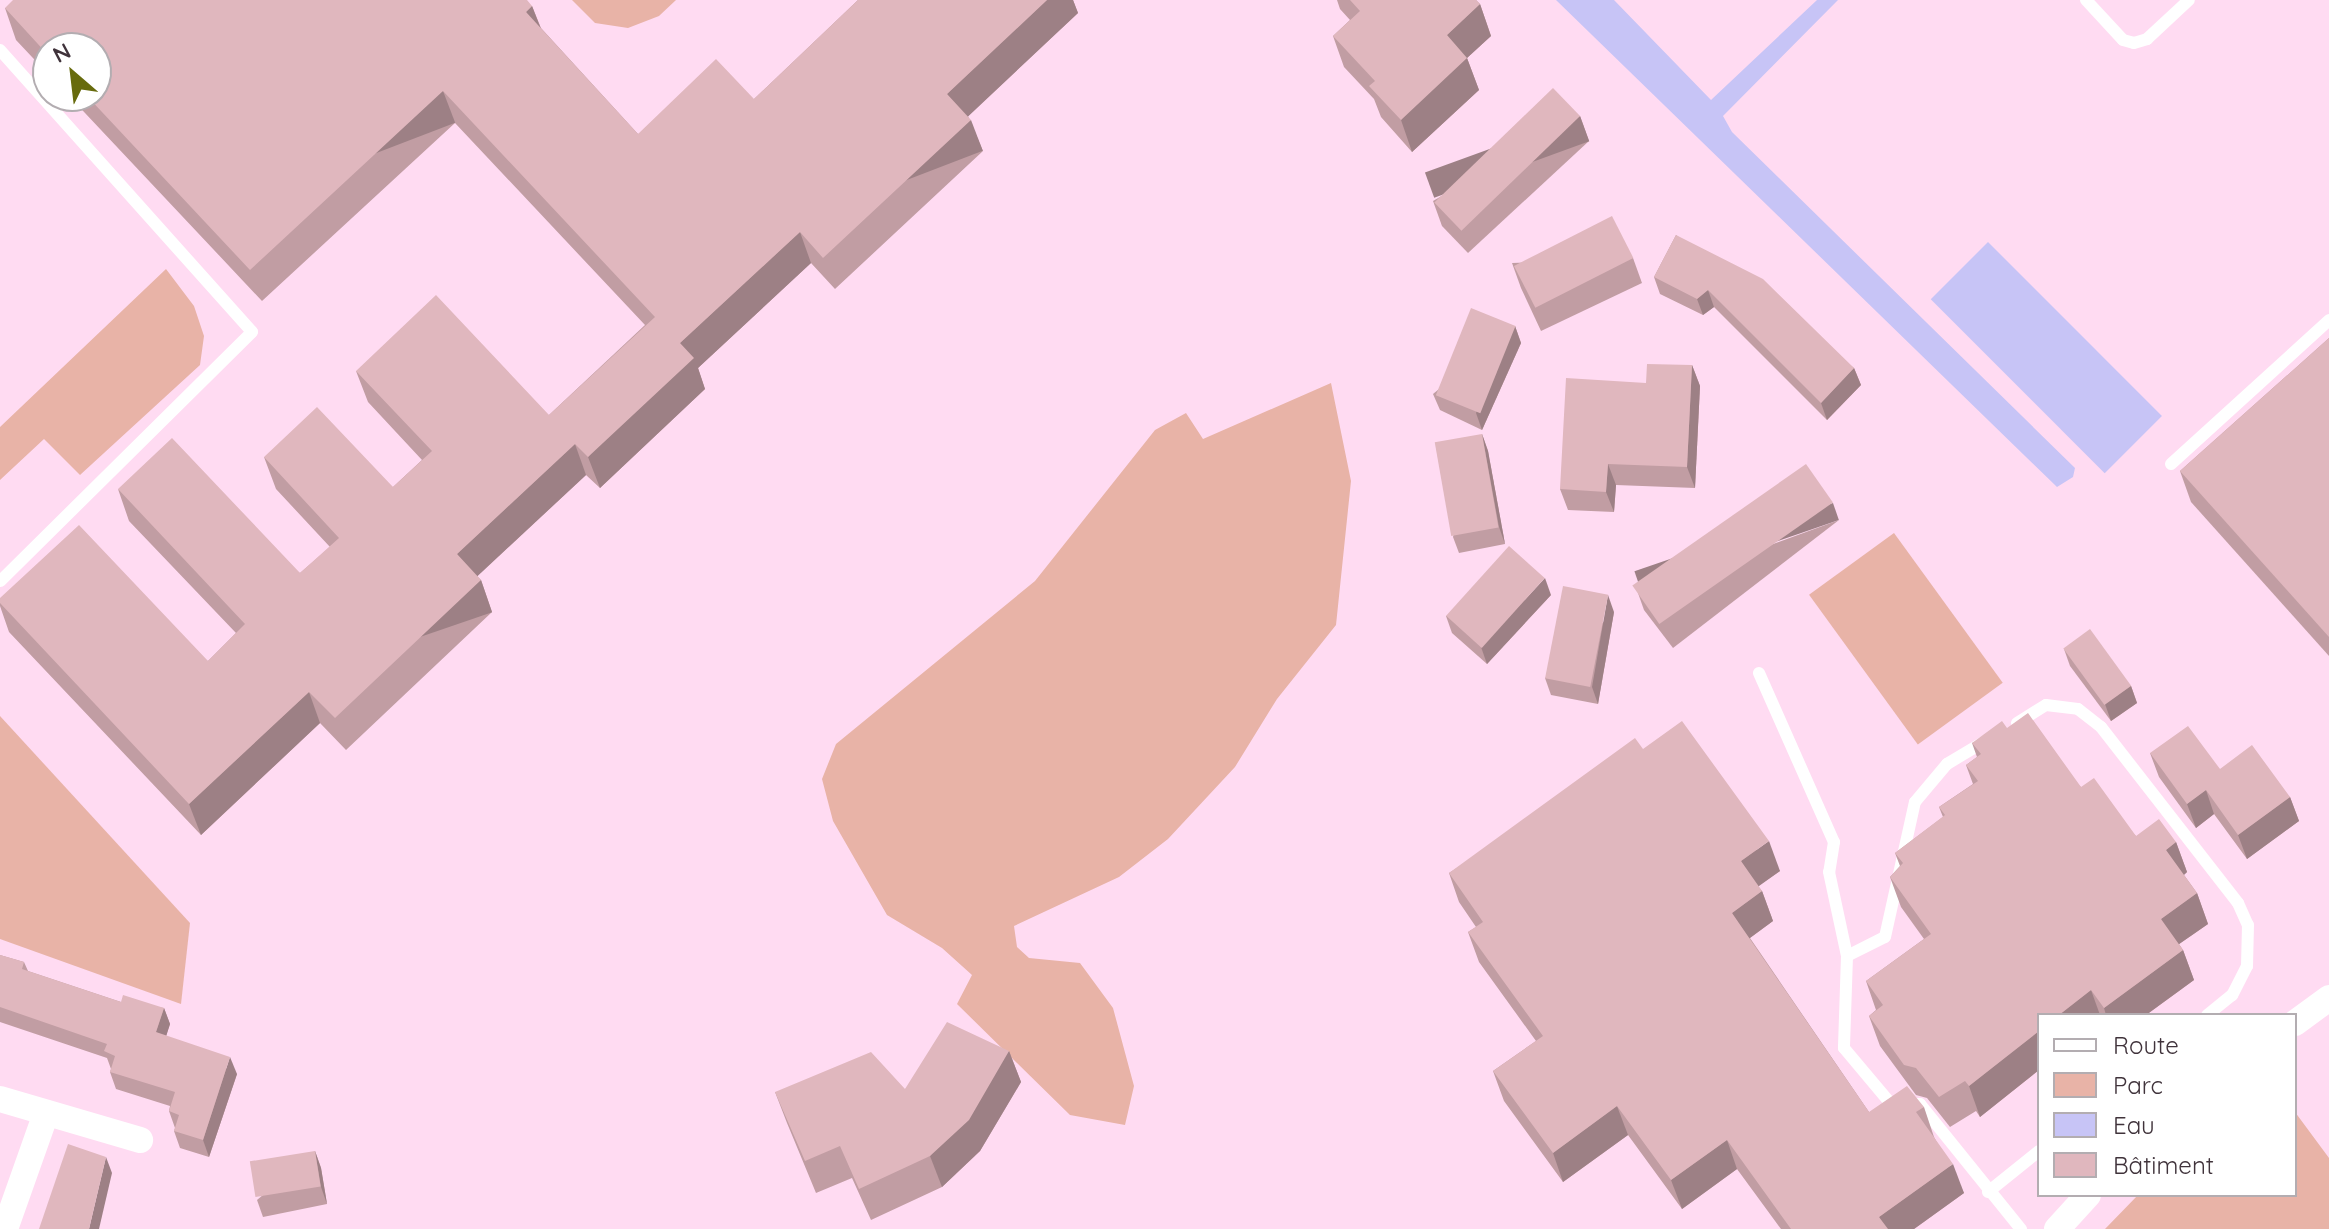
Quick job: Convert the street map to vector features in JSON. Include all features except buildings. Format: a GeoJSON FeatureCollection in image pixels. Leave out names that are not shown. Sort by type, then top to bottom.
{"type":"FeatureCollection","features":[{"type":"Feature","properties":{"kind":"street"},"geometry":{"type":"LineString","coordinates":[[2297,1022],[2329,998]]}},
{"type":"Feature","properties":{"kind":"street"},"geometry":{"type":"LineString","coordinates":[[0,1099],[140,1140]]}},
{"type":"Feature","properties":{"kind":"street"},"geometry":{"type":"LineString","coordinates":[[5,1229],[46,1113]]}},
{"type":"Feature","properties":{"kind":"street"},"geometry":{"type":"LineString","coordinates":[[2057,1229],[2086,1197]]}},
{"type":"Feature","properties":{"kind":"lane"},"geometry":{"type":"LineString","coordinates":[[2086,0],[2123,40],[2134,43],[2147,39],[2189,0]]}},
{"type":"Feature","properties":{"kind":"lane"},"geometry":{"type":"LineString","coordinates":[[0,50],[252,332],[0,581]]}},
{"type":"Feature","properties":{"kind":"lane"},"geometry":{"type":"LineString","coordinates":[[2171,464],[2329,320]]}},
{"type":"Feature","properties":{"kind":"lane"},"geometry":{"type":"LineString","coordinates":[[1759,673],[1834,842],[1829,872],[1847,956],[1844,1048],[1891,1104],[1920,1104],[1988,1192],[2021,1229]]}},
{"type":"Feature","properties":{"kind":"lane"},"geometry":{"type":"LineString","coordinates":[[2009,727],[2046,705],[2078,709],[2101,727],[2238,903],[2248,925],[2247,966],[2232,995],[2210,1013]]}},
{"type":"Feature","properties":{"kind":"lane"},"geometry":{"type":"LineString","coordinates":[[1847,956],[1885,937],[1915,802],[1947,764],[1997,735]]}},
{"type":"Feature","properties":{"kind":"lane"},"geometry":{"type":"LineString","coordinates":[[1988,1192],[2037,1153]]}},
{"type":"Feature","properties":{"kind":"green space"},"geometry":{"type":"Polygon","coordinates":[[[572,0],[676,0],[659,16],[628,28],[595,23],[572,0]]]}},
{"type":"Feature","properties":{"kind":"green space"},"geometry":{"type":"Polygon","coordinates":[[[166,269],[194,306],[204,336],[200,365],[80,475],[44,439],[0,480],[0,427],[166,269]]]}},
{"type":"Feature","properties":{"kind":"green space"},"geometry":{"type":"Polygon","coordinates":[[[1331,383],[1351,481],[1336,625],[1277,699],[1235,767],[1168,839],[1119,877],[1014,926],[1017,947],[1029,958],[1080,963],[1113,1008],[1134,1086],[1125,1125],[1070,1115],[957,1004],[972,975],[942,948],[887,915],[833,821],[822,779],[836,744],[1035,581],[1155,430],[1186,413],[1203,439],[1331,383]]]}},
{"type":"Feature","properties":{"kind":"green space"},"geometry":{"type":"Polygon","coordinates":[[[1894,533],[2003,683],[1918,744],[1809,595],[1894,533]]]}},
{"type":"Feature","properties":{"kind":"green space"},"geometry":{"type":"Polygon","coordinates":[[[0,716],[190,923],[181,1004],[0,939],[0,716]]]}},
{"type":"Feature","properties":{"kind":"green space"},"geometry":{"type":"Polygon","coordinates":[[[2297,1115],[2329,1158],[2329,1229],[2105,1229],[2136,1197],[2297,1197],[2297,1115]]]}},
{"type":"Feature","properties":{"kind":"water"},"geometry":{"type":"Polygon","coordinates":[[[1556,0],[1614,0],[1711,100],[1817,0],[1838,0],[1723,116],[1732,132],[2075,468],[2073,477],[2057,487],[1556,0]]]}},
{"type":"Feature","properties":{"kind":"water"},"geometry":{"type":"Polygon","coordinates":[[[1988,242],[2162,416],[2105,473],[1931,299],[1988,242]]]}}]}
